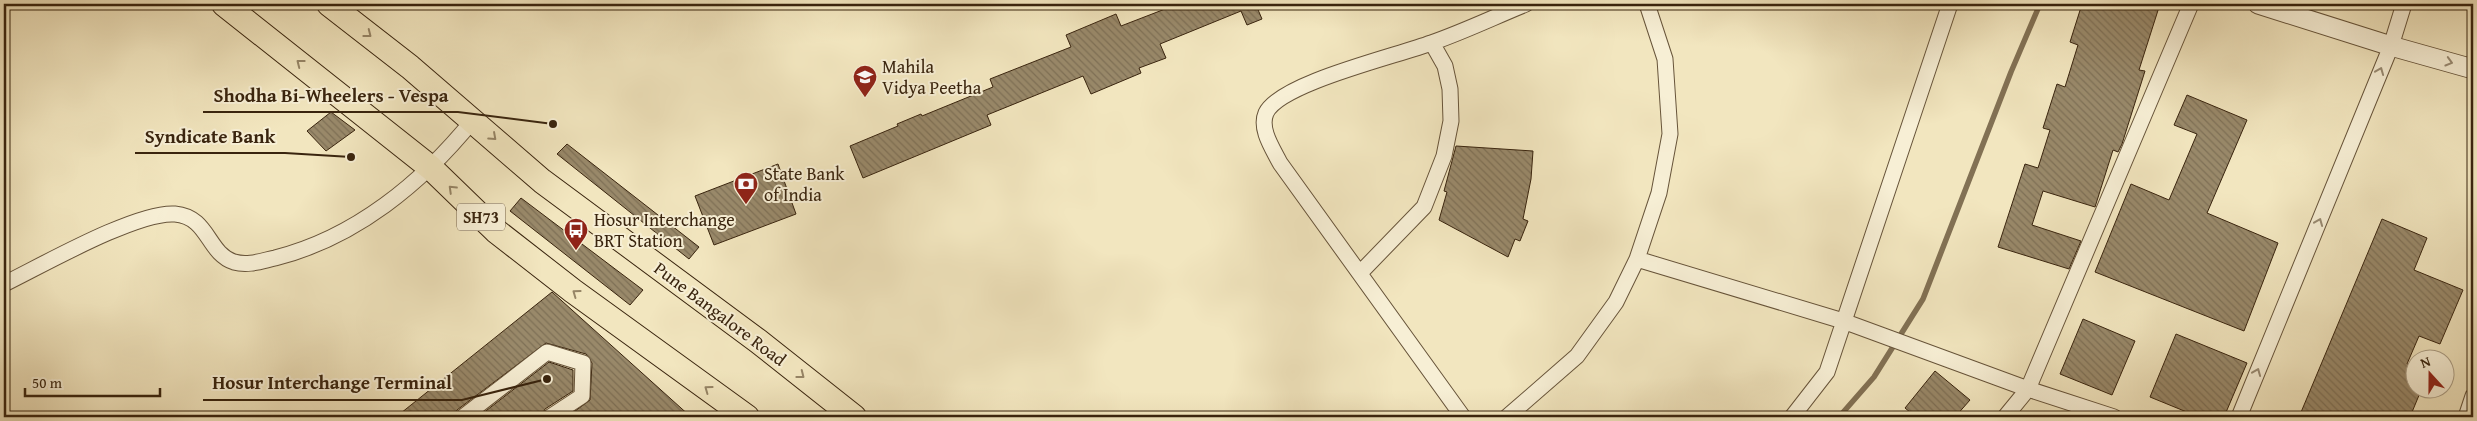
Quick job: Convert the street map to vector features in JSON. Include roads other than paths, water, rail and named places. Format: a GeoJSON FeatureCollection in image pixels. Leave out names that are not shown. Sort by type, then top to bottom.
{"type":"FeatureCollection","features":[{"type":"Feature","properties":{"kind":"main road","name":"SH73"},"geometry":{"type":"LineString","coordinates":[[224,4],[431,168],[496,231],[573,291],[747,417]]}},
{"type":"Feature","properties":{"kind":"main road","name":"Pune Bangalore Road"},"geometry":{"type":"LineString","coordinates":[[329,4],[410,67],[542,181],[758,341],[854,417]]}},
{"type":"Feature","properties":{"kind":"street"},"geometry":{"type":"LineString","coordinates":[[1463,417],[1361,272],[1280,163],[1266,135],[1266,114],[1279,98],[1303,86],[1432,43],[1526,4]]}},
{"type":"Feature","properties":{"kind":"street"},"geometry":{"type":"LineString","coordinates":[[1507,417],[1577,356],[1616,302],[1637,259],[1659,193],[1670,134],[1665,59],[1647,4]]}},
{"type":"Feature","properties":{"kind":"street"},"geometry":{"type":"LineString","coordinates":[[1792,417],[1827,372],[1950,4]]}},
{"type":"Feature","properties":{"kind":"street"},"geometry":{"type":"LineString","coordinates":[[2005,417],[2028,389],[2191,4]]}},
{"type":"Feature","properties":{"kind":"street"},"geometry":{"type":"LineString","coordinates":[[2258,4],[2391,46],[2473,69]]}},
{"type":"Feature","properties":{"kind":"street"},"geometry":{"type":"LineString","coordinates":[[2238,417],[2391,46],[2404,4]]}},
{"type":"Feature","properties":{"kind":"street"},"geometry":{"type":"LineString","coordinates":[[1361,272],[1424,207],[1444,156],[1451,121],[1450,89],[1445,66],[1432,43]]}},
{"type":"Feature","properties":{"kind":"street"},"geometry":{"type":"LineString","coordinates":[[4,284],[125,226],[155,216],[175,214],[192,219],[201,225],[219,254],[232,261],[246,264],[288,254],[334,238],[405,191],[431,168],[473,120]]}},
{"type":"Feature","properties":{"kind":"street"},"geometry":{"type":"LineString","coordinates":[[1637,259],[1843,321],[2028,389],[2114,417]]}},
{"type":"Feature","properties":{"kind":"street"},"geometry":{"type":"LineString","coordinates":[[463,417],[547,352],[583,363],[582,396],[550,417]]}},
{"type":"Feature","properties":{"kind":"street"},"geometry":{"type":"LineString","coordinates":[[2466,417],[2473,396]]}},
{"type":"Feature","properties":{"kind":"waterway"},"geometry":{"type":"LineString","coordinates":[[1839,417],[1874,377],[1923,299],[2011,72],[2040,4]]}},
{"type":"Feature","properties":{"kind":"place","name":"Mahila Vidya Peetha"},"geometry":{"type":"Point","coordinates":[865,98]}},
{"type":"Feature","properties":{"kind":"place","name":"Shodha Bi-Wheelers - Vespa"},"geometry":{"type":"Point","coordinates":[553,124]}},
{"type":"Feature","properties":{"kind":"place","name":"Syndicate Bank"},"geometry":{"type":"Point","coordinates":[351,157]}},
{"type":"Feature","properties":{"kind":"place","name":"State Bank of India"},"geometry":{"type":"Point","coordinates":[746,205]}},
{"type":"Feature","properties":{"kind":"place","name":"Hosur Interchange BRT Station"},"geometry":{"type":"Point","coordinates":[576,251]}},
{"type":"Feature","properties":{"kind":"place","name":"Hosur Interchange Terminal"},"geometry":{"type":"Point","coordinates":[547,379]}}]}
